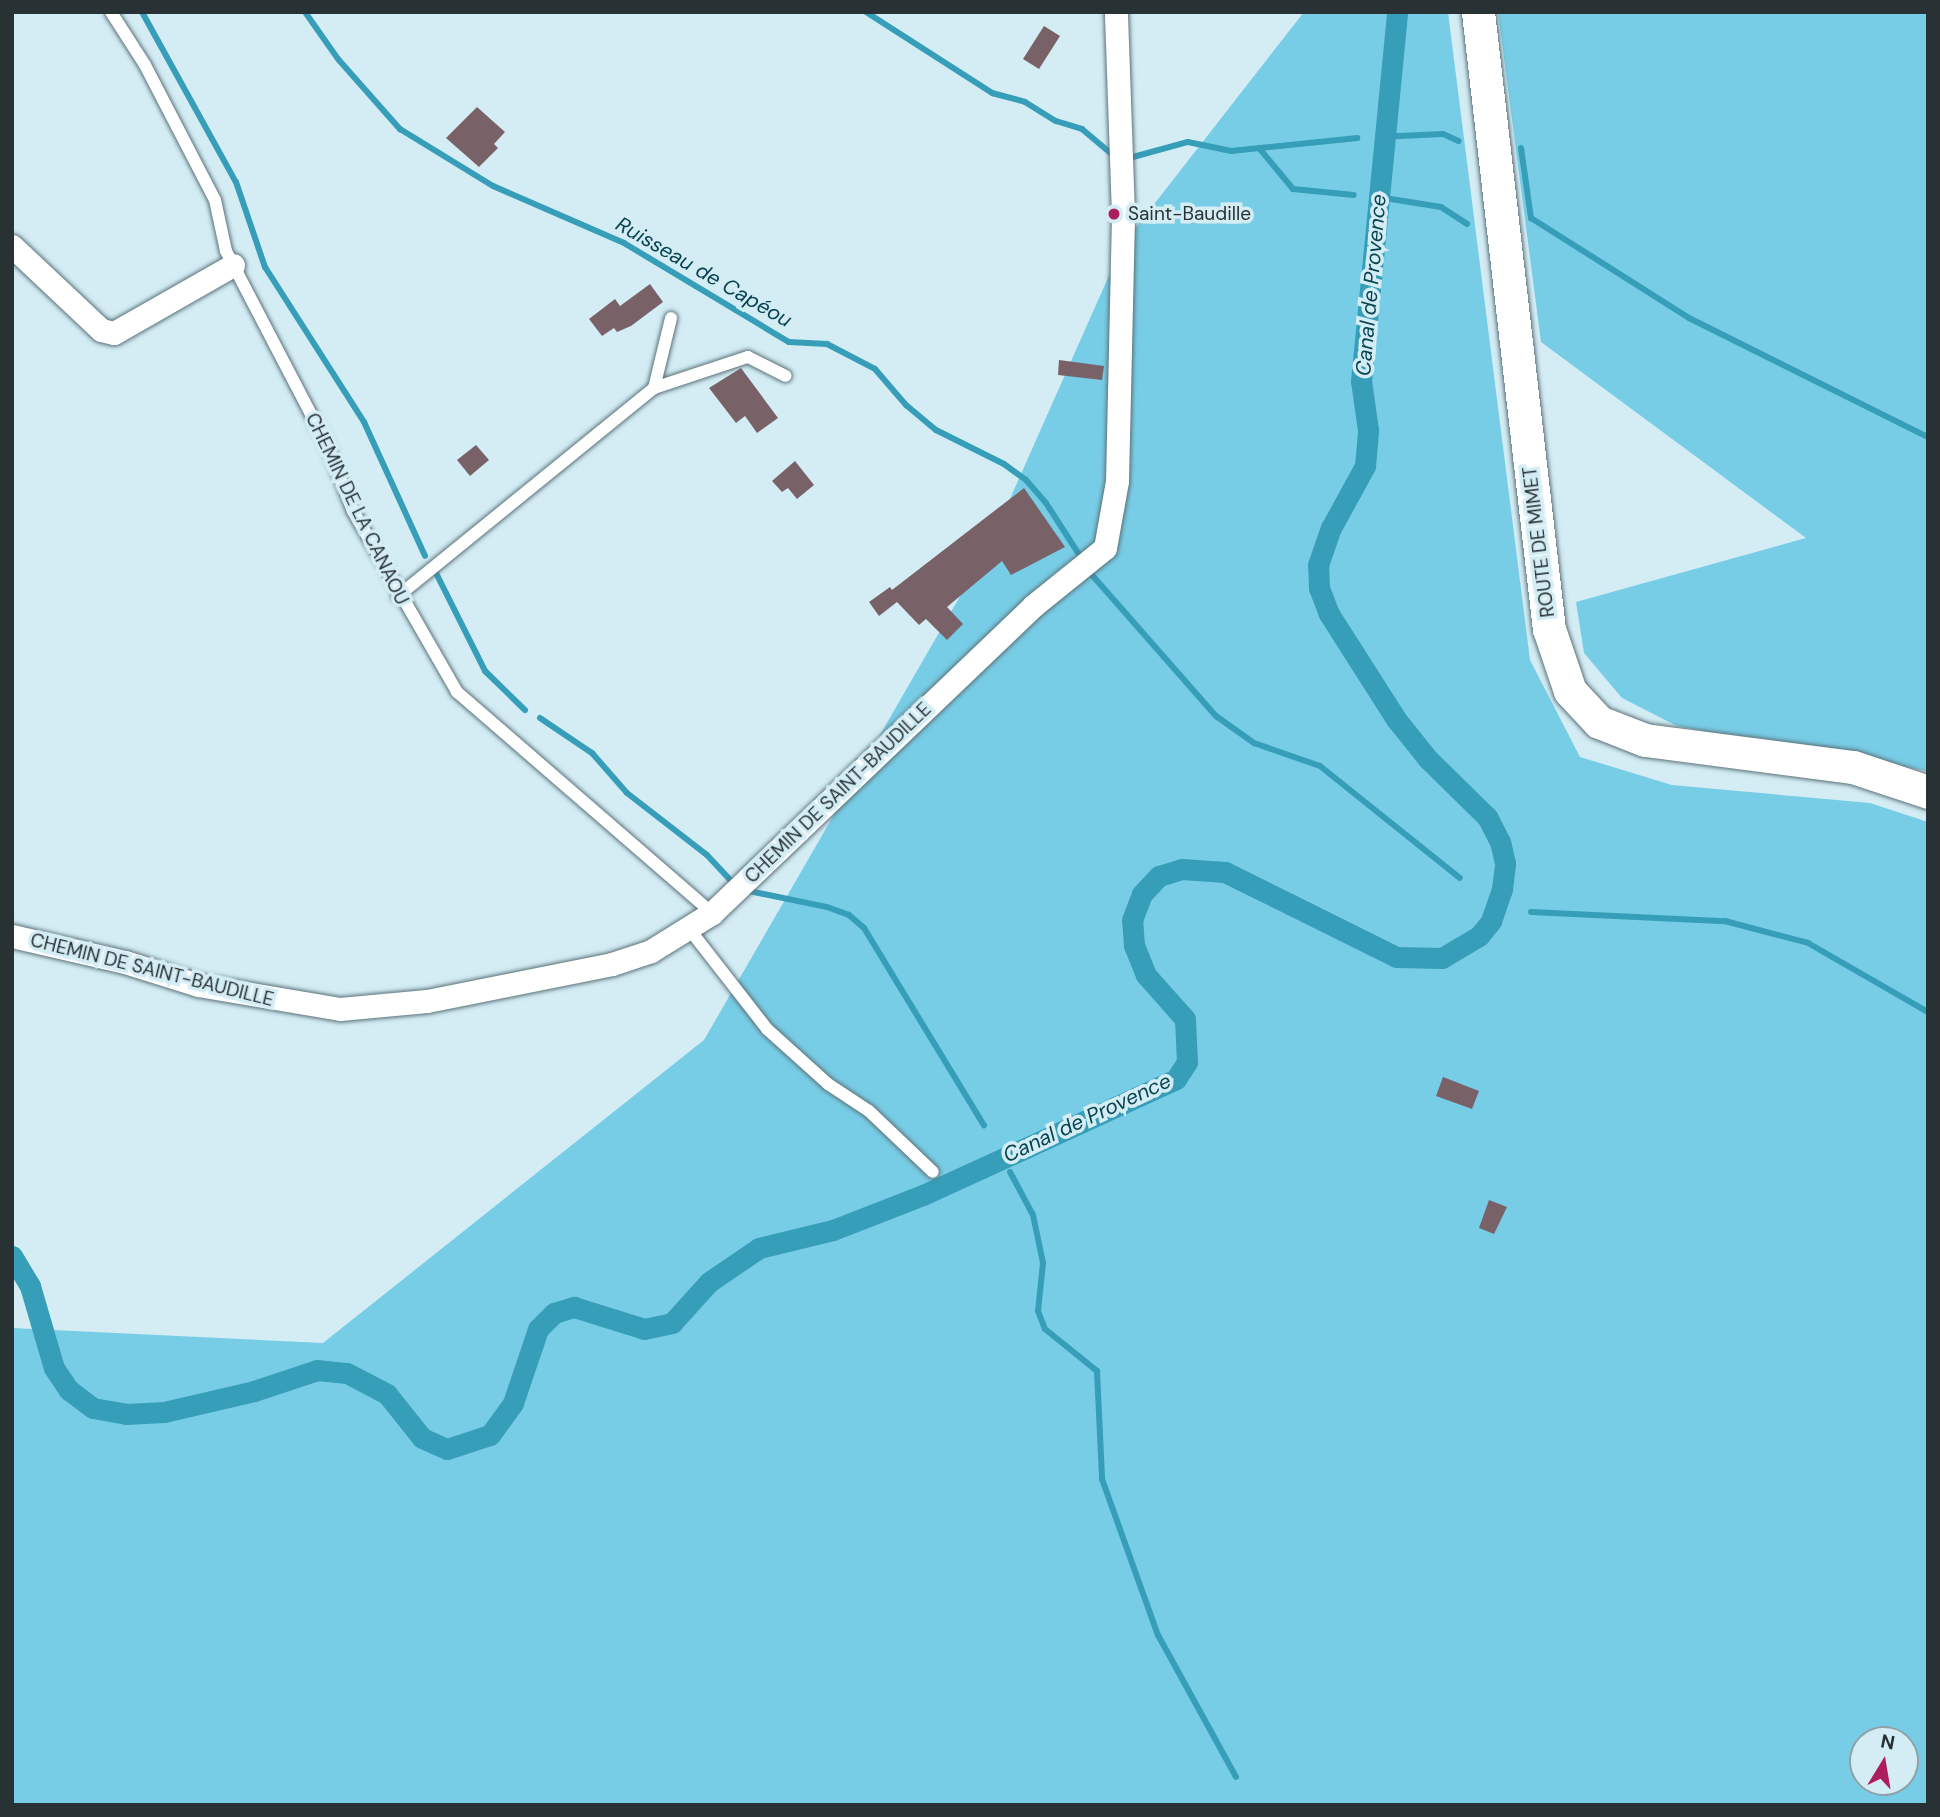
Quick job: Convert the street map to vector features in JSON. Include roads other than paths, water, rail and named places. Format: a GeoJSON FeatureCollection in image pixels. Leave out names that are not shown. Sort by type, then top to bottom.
{"type":"FeatureCollection","features":[{"type":"Feature","properties":{"kind":"street","name":"CHEMIN DE SAINT-BAUDILLE"},"geometry":{"type":"LineString","coordinates":[[12,936],[125,961],[198,985],[340,1009],[427,1001],[574,974],[651,951],[690,930],[712,914],[1033,606],[1105,548],[1118,481],[1123,225],[1116,12]]}},
{"type":"Feature","properties":{"kind":"street","name":"ROUTE DE MIMET"},"geometry":{"type":"LineString","coordinates":[[1478,12],[1549,629],[1560,671],[1570,691],[1599,722],[1645,740],[1853,767],[1928,792]]}},
{"type":"Feature","properties":{"kind":"street"},"geometry":{"type":"LineString","coordinates":[[12,246],[83,315],[101,330],[114,333],[233,265]]}},
{"type":"Feature","properties":{"kind":"lane","name":"CHEMIN DE LA CANAOU"},"geometry":{"type":"LineString","coordinates":[[111,12],[145,65],[215,200],[233,265],[327,445],[354,511],[398,596],[457,692],[712,914]]}},
{"type":"Feature","properties":{"kind":"lane"},"geometry":{"type":"LineString","coordinates":[[653,388],[671,318]]}},
{"type":"Feature","properties":{"kind":"lane"},"geometry":{"type":"LineString","coordinates":[[398,596],[653,388],[748,357],[786,376]]}},
{"type":"Feature","properties":{"kind":"lane"},"geometry":{"type":"LineString","coordinates":[[690,930],[767,1029],[828,1084],[869,1111],[933,1172]]}},
{"type":"Feature","properties":{"kind":"waterway"},"geometry":{"type":"LineString","coordinates":[[142,12],[236,182],[265,267],[364,422],[425,556]]}},
{"type":"Feature","properties":{"kind":"waterway","name":"Ruisseau de Capéou"},"geometry":{"type":"LineString","coordinates":[[305,12],[338,59],[400,129],[493,186],[624,243],[789,342],[827,344],[875,369],[906,405],[936,430],[1004,464],[1026,480],[1046,503],[1082,559]]}},
{"type":"Feature","properties":{"kind":"waterway"},"geometry":{"type":"LineString","coordinates":[[866,12],[992,93],[1025,102],[1056,121],[1082,129],[1115,157]]}},
{"type":"Feature","properties":{"kind":"waterway","name":"Canal de Provence"},"geometry":{"type":"LineString","coordinates":[[12,1256],[30,1286],[54,1368],[69,1390],[93,1408],[126,1414],[164,1412],[254,1391],[317,1370],[347,1373],[387,1394],[422,1438],[447,1449],[490,1435],[513,1403],[538,1329],[554,1313],[574,1307],[644,1329],[672,1323],[709,1282],[759,1248],[833,1230],[923,1195],[1176,1079],[1187,1062],[1185,1019],[1146,975],[1134,946],[1132,920],[1142,894],[1159,876],[1182,869],[1225,872],[1396,957],[1442,958],[1479,936],[1491,921],[1502,889],[1505,863],[1500,842],[1487,817],[1428,759],[1396,719],[1329,614],[1319,588],[1318,565],[1331,528],[1365,466],[1368,430],[1361,381],[1397,12]]}},
{"type":"Feature","properties":{"kind":"waterway"},"geometry":{"type":"LineString","coordinates":[[1378,137],[1443,134],[1459,141]]}},
{"type":"Feature","properties":{"kind":"waterway"},"geometry":{"type":"LineString","coordinates":[[1133,157],[1188,142],[1231,151],[1357,138]]}},
{"type":"Feature","properties":{"kind":"waterway"},"geometry":{"type":"LineString","coordinates":[[1259,148],[1293,189],[1354,195]]}},
{"type":"Feature","properties":{"kind":"waterway"},"geometry":{"type":"LineString","coordinates":[[1521,148],[1531,218],[1689,318],[1928,437]]}},
{"type":"Feature","properties":{"kind":"waterway"},"geometry":{"type":"LineString","coordinates":[[1372,196],[1441,207],[1467,224]]}},
{"type":"Feature","properties":{"kind":"waterway"},"geometry":{"type":"LineString","coordinates":[[435,571],[485,671],[525,710]]}},
{"type":"Feature","properties":{"kind":"waterway","name":"Ruisseau de Capéou"},"geometry":{"type":"LineString","coordinates":[[1092,575],[1216,716],[1254,743],[1320,766],[1460,878]]}},
{"type":"Feature","properties":{"kind":"waterway"},"geometry":{"type":"LineString","coordinates":[[540,718],[592,753],[627,793],[707,855],[731,881]]}},
{"type":"Feature","properties":{"kind":"waterway"},"geometry":{"type":"LineString","coordinates":[[749,891],[827,907],[849,915],[864,928],[984,1125]]}},
{"type":"Feature","properties":{"kind":"waterway","name":"Ruisseau de Capéou"},"geometry":{"type":"LineString","coordinates":[[1531,912],[1725,921],[1808,943],[1928,1012]]}},
{"type":"Feature","properties":{"kind":"waterway"},"geometry":{"type":"LineString","coordinates":[[1010,1172],[1033,1215],[1043,1263],[1038,1311],[1045,1329],[1097,1371],[1102,1479],[1158,1635],[1236,1777]]}},
{"type":"Feature","properties":{"kind":"place","name":"Saint-Baudille"},"geometry":{"type":"Point","coordinates":[1114,214]}}]}
